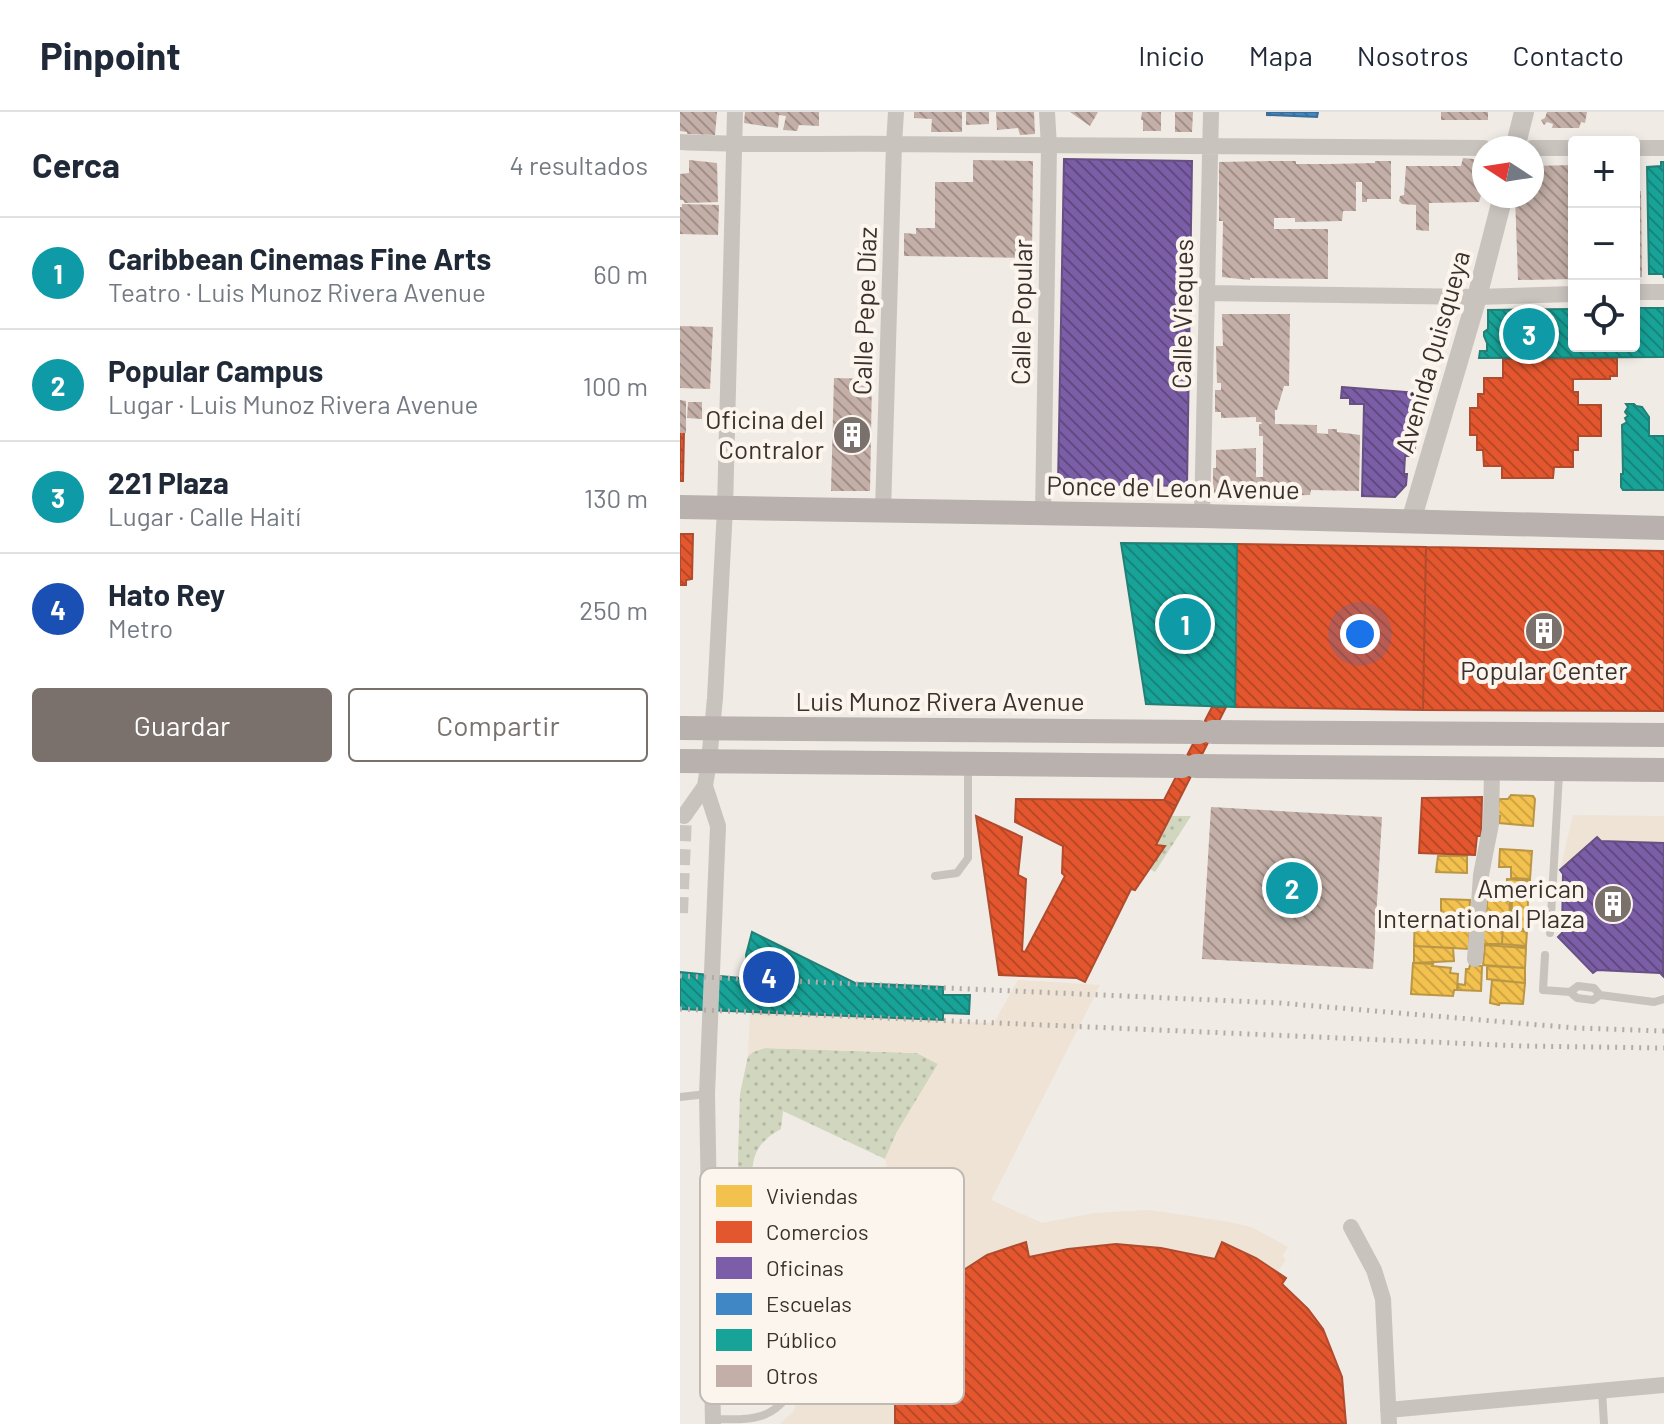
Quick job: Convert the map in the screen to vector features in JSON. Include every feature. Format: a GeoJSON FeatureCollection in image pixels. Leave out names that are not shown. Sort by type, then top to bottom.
{"type":"FeatureCollection","features":[{"type":"Feature","properties":{"kind":"main road","name":"Ponce de Leon Avenue"},"geometry":{"type":"LineString","coordinates":[[680,507],[1664,528]]}},
{"type":"Feature","properties":{"kind":"main road","name":"Luis Munoz Rivera Avenue"},"geometry":{"type":"LineString","coordinates":[[680,728],[1664,735]]}},
{"type":"Feature","properties":{"kind":"main road"},"geometry":{"type":"LineString","coordinates":[[680,761],[1664,770]]}},
{"type":"Feature","properties":{"kind":"street"},"geometry":{"type":"LineString","coordinates":[[684,816],[705,786],[713,728],[725,508],[735,112]]}},
{"type":"Feature","properties":{"kind":"street","name":"Calle Pepe Díaz"},"geometry":{"type":"LineString","coordinates":[[883,511],[896,112]]}},
{"type":"Feature","properties":{"kind":"street","name":"Calle Popular"},"geometry":{"type":"LineString","coordinates":[[1043,514],[1047,112]]}},
{"type":"Feature","properties":{"kind":"street","name":"Calle Vieques"},"geometry":{"type":"LineString","coordinates":[[1202,516],[1211,112]]}},
{"type":"Feature","properties":{"kind":"street"},"geometry":{"type":"LineString","coordinates":[[1518,136],[1524,112]]}},
{"type":"Feature","properties":{"kind":"street"},"geometry":{"type":"LineString","coordinates":[[680,142],[734,145],[1472,148]]}},
{"type":"Feature","properties":{"kind":"street"},"geometry":{"type":"LineString","coordinates":[[1544,148],[1568,148]]}},
{"type":"Feature","properties":{"kind":"street"},"geometry":{"type":"LineString","coordinates":[[1640,148],[1664,148]]}},
{"type":"Feature","properties":{"kind":"street","name":"Avenida Quisqueya"},"geometry":{"type":"LineString","coordinates":[[1411,521],[1500,208]]}},
{"type":"Feature","properties":{"kind":"street"},"geometry":{"type":"LineString","coordinates":[[1640,292],[1664,292]]}},
{"type":"Feature","properties":{"kind":"street"},"geometry":{"type":"LineString","coordinates":[[1208,293],[1477,297],[1568,294]]}},
{"type":"Feature","properties":{"kind":"street"},"geometry":{"type":"LineString","coordinates":[[1475,959],[1481,875],[1491,824],[1492,769]]}},
{"type":"Feature","properties":{"kind":"street"},"geometry":{"type":"LineString","coordinates":[[705,786],[718,826],[707,1094],[708,1168]]}},
{"type":"Feature","properties":{"kind":"street"},"geometry":{"type":"LineString","coordinates":[[1351,1227],[1374,1270],[1383,1299],[1388,1417],[1664,1385]]}},
{"type":"Feature","properties":{"kind":"lane"},"geometry":{"type":"LineString","coordinates":[[935,876],[957,873],[968,858],[968,763]]}},
{"type":"Feature","properties":{"kind":"lane"},"geometry":{"type":"LineString","coordinates":[[1550,933],[1559,769]]}},
{"type":"Feature","properties":{"kind":"lane"},"geometry":{"type":"LineString","coordinates":[[1545,955],[1543,990],[1570,992],[1577,998],[1593,1000],[1600,995],[1654,1002],[1664,999]]}},
{"type":"Feature","properties":{"kind":"lane"},"geometry":{"type":"LineString","coordinates":[[680,1097],[707,1094]]}},
{"type":"Feature","properties":{"kind":"lane"},"geometry":{"type":"LineString","coordinates":[[1602,1391],[1604,1424]]}},
{"type":"Feature","properties":{"kind":"lane"},"geometry":{"type":"LineString","coordinates":[[713,1422],[765,1415],[782,1404]]}},
{"type":"Feature","properties":{"kind":"green space"},"geometry":{"type":"Polygon","coordinates":[[[1171,816],[1191,816],[1155,872],[1150,869],[1164,847],[1156,845],[1171,816]]]}},
{"type":"Feature","properties":{"kind":"green space"},"geometry":{"type":"Polygon","coordinates":[[[765,1048],[917,1053],[938,1064],[897,1132],[885,1159],[783,1111],[781,1129],[761,1145],[752,1168],[738,1168],[740,1094],[748,1056],[765,1048]]]}},
{"type":"Feature","properties":{"kind":"shaded area"},"geometry":{"type":"Polygon","coordinates":[[[1573,815],[1664,816],[1664,843],[1601,841],[1597,838],[1560,870],[1573,815]]]}},
{"type":"Feature","properties":{"kind":"shaded area"},"geometry":{"type":"Polygon","coordinates":[[[1018,980],[1100,985],[991,1200],[1042,1223],[1095,1213],[1149,1210],[1251,1227],[1288,1247],[1282,1256],[1286,1259],[1278,1272],[1222,1242],[1215,1259],[1136,1245],[1096,1246],[1029,1257],[1026,1242],[986,1255],[964,1270],[964,1168],[887,1168],[885,1159],[897,1132],[938,1064],[917,1053],[765,1048],[748,1056],[750,1013],[994,1023],[1018,980]]]}},
{"type":"Feature","properties":{"kind":"shaded area"},"geometry":{"type":"Polygon","coordinates":[[[797,1404],[895,1404],[895,1424],[780,1424],[797,1404]]]}},
{"type":"Feature","properties":{"kind":"building: Viviendas"},"geometry":{"type":"Polygon","coordinates":[[[1511,795],[1533,796],[1533,826],[1499,823],[1499,799],[1508,799],[1511,795]]]}},
{"type":"Feature","properties":{"kind":"building: Viviendas"},"geometry":{"type":"Polygon","coordinates":[[[1500,849],[1532,851],[1530,879],[1511,878],[1511,867],[1499,867],[1500,849]]]}},
{"type":"Feature","properties":{"kind":"building: Viviendas"},"geometry":{"type":"Polygon","coordinates":[[[1438,856],[1467,856],[1467,873],[1436,872],[1438,856]]]}},
{"type":"Feature","properties":{"kind":"building: Viviendas"},"geometry":{"type":"Polygon","coordinates":[[[1507,879],[1530,881],[1529,898],[1501,896],[1501,887],[1507,885],[1507,879]]]}},
{"type":"Feature","properties":{"kind":"building: Viviendas"},"geometry":{"type":"Polygon","coordinates":[[[1441,899],[1470,900],[1469,916],[1441,915],[1441,899]]]}},
{"type":"Feature","properties":{"kind":"building: Viviendas"},"geometry":{"type":"Polygon","coordinates":[[[1487,900],[1510,901],[1509,926],[1486,923],[1487,900]]]}},
{"type":"Feature","properties":{"kind":"building: Viviendas"},"geometry":{"type":"Polygon","coordinates":[[[1512,900],[1528,900],[1527,929],[1511,928],[1512,900]]]}},
{"type":"Feature","properties":{"kind":"building: Viviendas"},"geometry":{"type":"Polygon","coordinates":[[[1415,916],[1470,918],[1469,949],[1414,946],[1415,916]]]}},
{"type":"Feature","properties":{"kind":"building: Viviendas"},"geometry":{"type":"Polygon","coordinates":[[[1482,925],[1503,925],[1502,944],[1481,944],[1482,925]]]}},
{"type":"Feature","properties":{"kind":"building: Viviendas"},"geometry":{"type":"Polygon","coordinates":[[[1503,925],[1510,926],[1510,930],[1527,931],[1526,946],[1502,944],[1503,925]]]}},
{"type":"Feature","properties":{"kind":"building: Viviendas"},"geometry":{"type":"Polygon","coordinates":[[[1485,945],[1526,948],[1525,968],[1483,965],[1485,945]]]}},
{"type":"Feature","properties":{"kind":"building: Viviendas"},"geometry":{"type":"Polygon","coordinates":[[[1414,946],[1453,948],[1454,961],[1414,963],[1414,946]]]}},
{"type":"Feature","properties":{"kind":"building: Viviendas"},"geometry":{"type":"Polygon","coordinates":[[[1413,963],[1451,968],[1450,973],[1458,974],[1457,990],[1454,990],[1453,996],[1411,994],[1413,963]]]}},
{"type":"Feature","properties":{"kind":"building: Viviendas"},"geometry":{"type":"Polygon","coordinates":[[[1470,965],[1482,967],[1481,991],[1458,990],[1458,984],[1465,985],[1466,969],[1470,965]]]}},
{"type":"Feature","properties":{"kind":"building: Viviendas"},"geometry":{"type":"Polygon","coordinates":[[[1487,966],[1525,968],[1525,983],[1487,979],[1487,966]]]}},
{"type":"Feature","properties":{"kind":"building: Viviendas"},"geometry":{"type":"Polygon","coordinates":[[[1492,980],[1525,983],[1523,1004],[1490,1003],[1492,980]]]}},
{"type":"Feature","properties":{"kind":"building: Comercios"},"geometry":{"type":"Polygon","coordinates":[[[1617,358],[1617,376],[1610,376],[1610,379],[1573,379],[1573,392],[1578,392],[1578,405],[1601,405],[1601,436],[1578,436],[1578,450],[1573,450],[1573,467],[1554,467],[1553,478],[1502,478],[1502,466],[1484,466],[1483,450],[1477,450],[1477,435],[1470,435],[1470,408],[1478,408],[1478,394],[1484,394],[1484,378],[1503,378],[1503,359],[1617,358]]]}},
{"type":"Feature","properties":{"kind":"building: Comercios"},"geometry":{"type":"Polygon","coordinates":[[[680,431],[684,431],[683,481],[680,481],[680,431]]]}},
{"type":"Feature","properties":{"kind":"building: Comercios"},"geometry":{"type":"Polygon","coordinates":[[[680,534],[693,534],[692,579],[686,580],[686,585],[680,585],[680,534]]]}},
{"type":"Feature","properties":{"kind":"building: Comercios"},"geometry":{"type":"Polygon","coordinates":[[[1237,544],[1426,547],[1423,710],[1235,707],[1237,544]]]}},
{"type":"Feature","properties":{"kind":"building: Comercios","name":"Popular Center"},"geometry":{"type":"Polygon","coordinates":[[[1426,547],[1664,551],[1664,711],[1423,710],[1426,547]]]}},
{"type":"Feature","properties":{"kind":"building: Comercios"},"geometry":{"type":"Polygon","coordinates":[[[1212,707],[1226,707],[1176,806],[1164,800],[1212,707]]]}},
{"type":"Feature","properties":{"kind":"building: Comercios"},"geometry":{"type":"Polygon","coordinates":[[[1482,797],[1481,836],[1477,836],[1475,855],[1419,853],[1422,798],[1482,797]]]}},
{"type":"Feature","properties":{"kind":"building: Comercios"},"geometry":{"type":"Polygon","coordinates":[[[1016,799],[1164,800],[1176,806],[1156,845],[1165,846],[1135,890],[1131,889],[1085,982],[1077,978],[999,975],[976,816],[1022,837],[1018,875],[1026,879],[1022,951],[1025,952],[1065,876],[1062,873],[1063,846],[1015,822],[1016,799]]]}},
{"type":"Feature","properties":{"kind":"building: Comercios"},"geometry":{"type":"Polygon","coordinates":[[[1026,1242],[1029,1257],[1116,1244],[1161,1248],[1215,1259],[1222,1242],[1256,1258],[1286,1278],[1282,1284],[1323,1329],[1342,1377],[1346,1424],[895,1424],[895,1404],[964,1404],[964,1270],[987,1255],[1026,1242]]]}},
{"type":"Feature","properties":{"kind":"building: Oficinas"},"geometry":{"type":"Polygon","coordinates":[[[1064,159],[1192,161],[1187,486],[1058,484],[1064,159]]]}},
{"type":"Feature","properties":{"kind":"building: Oficinas"},"geometry":{"type":"Polygon","coordinates":[[[1342,387],[1430,394],[1427,408],[1415,427],[1415,449],[1410,450],[1410,456],[1405,456],[1406,485],[1395,497],[1362,496],[1364,404],[1350,404],[1350,398],[1341,398],[1342,387]]]}},
{"type":"Feature","properties":{"kind":"building: Oficinas","name":"American International Plaza"},"geometry":{"type":"Polygon","coordinates":[[[1597,837],[1601,841],[1664,843],[1663,976],[1660,973],[1597,970],[1593,973],[1558,937],[1562,933],[1563,874],[1560,870],[1597,837]]]}},
{"type":"Feature","properties":{"kind":"building: Escuelas"},"geometry":{"type":"Polygon","coordinates":[[[1267,112],[1318,112],[1317,117],[1267,115],[1267,112]]]}},
{"type":"Feature","properties":{"kind":"building: Público"},"geometry":{"type":"Polygon","coordinates":[[[1664,162],[1664,278],[1663,274],[1649,274],[1647,167],[1661,166],[1664,162]]]}},
{"type":"Feature","properties":{"kind":"building: Público"},"geometry":{"type":"Polygon","coordinates":[[[1640,308],[1664,308],[1664,357],[1479,358],[1480,351],[1487,351],[1484,332],[1488,329],[1488,310],[1568,309],[1568,352],[1640,352],[1640,308]]]}},
{"type":"Feature","properties":{"kind":"building: Público"},"geometry":{"type":"Polygon","coordinates":[[[1626,404],[1642,407],[1649,417],[1649,436],[1664,436],[1664,490],[1623,490],[1621,487],[1622,425],[1627,422],[1626,404]]]}},
{"type":"Feature","properties":{"kind":"building: Público"},"geometry":{"type":"Polygon","coordinates":[[[1121,543],[1237,544],[1235,707],[1146,704],[1121,543]]]}},
{"type":"Feature","properties":{"kind":"building: Público"},"geometry":{"type":"Polygon","coordinates":[[[752,932],[855,983],[943,987],[943,995],[970,995],[969,1014],[943,1013],[943,1020],[680,1009],[680,972],[750,979],[746,955],[752,932]]]}},
{"type":"Feature","properties":{"kind":"building: Otros"},"geometry":{"type":"Polygon","coordinates":[[[680,112],[717,112],[715,135],[680,131],[680,112]]]}},
{"type":"Feature","properties":{"kind":"building: Otros"},"geometry":{"type":"Polygon","coordinates":[[[745,112],[819,112],[819,126],[799,125],[797,131],[783,130],[786,116],[779,115],[778,128],[744,123],[745,112]]]}},
{"type":"Feature","properties":{"kind":"building: Otros"},"geometry":{"type":"Polygon","coordinates":[[[914,112],[962,112],[962,132],[931,132],[932,119],[914,118],[914,112]]]}},
{"type":"Feature","properties":{"kind":"building: Otros"},"geometry":{"type":"Polygon","coordinates":[[[966,112],[989,112],[989,124],[966,125],[966,112]]]}},
{"type":"Feature","properties":{"kind":"building: Otros"},"geometry":{"type":"Polygon","coordinates":[[[996,112],[1034,112],[1035,134],[1020,135],[1018,128],[997,130],[996,112]]]}},
{"type":"Feature","properties":{"kind":"building: Otros"},"geometry":{"type":"Polygon","coordinates":[[[1070,112],[1098,112],[1090,126],[1070,112]]]}},
{"type":"Feature","properties":{"kind":"building: Otros"},"geometry":{"type":"Polygon","coordinates":[[[1142,112],[1161,112],[1161,131],[1143,131],[1142,112]]]}},
{"type":"Feature","properties":{"kind":"building: Otros"},"geometry":{"type":"Polygon","coordinates":[[[1175,112],[1193,112],[1192,132],[1175,132],[1175,112]]]}},
{"type":"Feature","properties":{"kind":"building: Otros"},"geometry":{"type":"Polygon","coordinates":[[[1441,112],[1488,112],[1488,120],[1441,120],[1441,112]]]}},
{"type":"Feature","properties":{"kind":"building: Otros"},"geometry":{"type":"Polygon","coordinates":[[[1547,112],[1587,112],[1585,123],[1581,122],[1579,128],[1552,128],[1553,124],[1547,122],[1544,125],[1541,120],[1547,112]]]}},
{"type":"Feature","properties":{"kind":"building: Otros"},"geometry":{"type":"Polygon","coordinates":[[[1463,158],[1472,159],[1472,202],[1429,203],[1429,231],[1416,230],[1416,205],[1399,201],[1400,196],[1404,195],[1406,166],[1461,166],[1463,158]]]}},
{"type":"Feature","properties":{"kind":"building: Otros"},"geometry":{"type":"Polygon","coordinates":[[[689,160],[717,163],[718,202],[685,203],[680,200],[680,174],[689,173],[689,160]]]}},
{"type":"Feature","properties":{"kind":"building: Otros"},"geometry":{"type":"Polygon","coordinates":[[[973,160],[1033,161],[1032,258],[904,256],[904,233],[916,234],[916,228],[935,228],[935,182],[973,182],[973,160]]]}},
{"type":"Feature","properties":{"kind":"building: Otros"},"geometry":{"type":"Polygon","coordinates":[[[1296,161],[1296,164],[1330,164],[1391,161],[1391,199],[1367,199],[1367,202],[1362,202],[1362,182],[1356,182],[1356,211],[1343,211],[1342,221],[1295,222],[1295,218],[1274,218],[1274,229],[1328,229],[1328,279],[1250,280],[1222,277],[1223,221],[1219,221],[1219,162],[1296,161]]]}},
{"type":"Feature","properties":{"kind":"building: Otros"},"geometry":{"type":"Polygon","coordinates":[[[1568,165],[1568,279],[1518,280],[1515,208],[1544,208],[1544,166],[1568,165]]]}},
{"type":"Feature","properties":{"kind":"building: Otros"},"geometry":{"type":"Polygon","coordinates":[[[1640,191],[1641,191],[1640,277],[1640,191]]]}},
{"type":"Feature","properties":{"kind":"building: Otros"},"geometry":{"type":"Polygon","coordinates":[[[682,204],[719,205],[718,235],[680,234],[682,204]]]}},
{"type":"Feature","properties":{"kind":"building: Otros"},"geometry":{"type":"Polygon","coordinates":[[[1222,314],[1290,314],[1289,386],[1284,386],[1275,410],[1275,424],[1317,425],[1317,433],[1328,434],[1328,429],[1337,429],[1337,432],[1360,435],[1359,491],[1311,490],[1310,495],[1256,496],[1256,493],[1213,493],[1216,450],[1256,448],[1256,477],[1263,477],[1263,436],[1259,436],[1261,422],[1256,422],[1256,417],[1221,418],[1221,412],[1215,412],[1215,390],[1221,390],[1221,383],[1217,383],[1216,346],[1223,346],[1222,314]]]}},
{"type":"Feature","properties":{"kind":"building: Otros"},"geometry":{"type":"Polygon","coordinates":[[[680,326],[713,327],[710,389],[680,388],[680,326]]]}},
{"type":"Feature","properties":{"kind":"building: Otros","name":"Oficina del Contralor"},"geometry":{"type":"Polygon","coordinates":[[[834,378],[872,379],[870,491],[831,491],[834,378]]]}},
{"type":"Feature","properties":{"kind":"building: Otros"},"geometry":{"type":"Polygon","coordinates":[[[680,400],[686,401],[686,433],[680,433],[680,400]]]}},
{"type":"Feature","properties":{"kind":"building: Otros"},"geometry":{"type":"Polygon","coordinates":[[[688,402],[702,402],[702,419],[687,418],[688,402]]]}},
{"type":"Feature","properties":{"kind":"building: Otros"},"geometry":{"type":"Polygon","coordinates":[[[1211,807],[1382,817],[1373,969],[1202,959],[1211,807]]]}},
{"type":"Feature","properties":{"kind":"tunnel"},"geometry":{"type":"LineString","coordinates":[[680,913],[684,816]]}},
{"type":"Feature","properties":{"kind":"railway"},"geometry":{"type":"LineString","coordinates":[[680,976],[1280,1003],[1576,1028],[1664,1031]]}},
{"type":"Feature","properties":{"kind":"railway"},"geometry":{"type":"LineString","coordinates":[[680,1009],[1522,1046],[1664,1048]]}},
{"type":"Feature","properties":{"kind":"place","name":"221 Plaza"},"geometry":{"type":"Point","coordinates":[1529,334]}},
{"type":"Feature","properties":{"kind":"place","name":"Oficina del Contralor"},"geometry":{"type":"Point","coordinates":[852,435]}},
{"type":"Feature","properties":{"kind":"place","name":"Caribbean Cinemas Fine Arts"},"geometry":{"type":"Point","coordinates":[1185,624]}},
{"type":"Feature","properties":{"kind":"place","name":"Popular Center"},"geometry":{"type":"Point","coordinates":[1544,631]}},
{"type":"Feature","properties":{"kind":"place","name":"Popular Campus"},"geometry":{"type":"Point","coordinates":[1292,888]}},
{"type":"Feature","properties":{"kind":"place","name":"American International Plaza"},"geometry":{"type":"Point","coordinates":[1613,904]}},
{"type":"Feature","properties":{"kind":"place","name":"Hato Rey"},"geometry":{"type":"Point","coordinates":[769,977]}}]}
